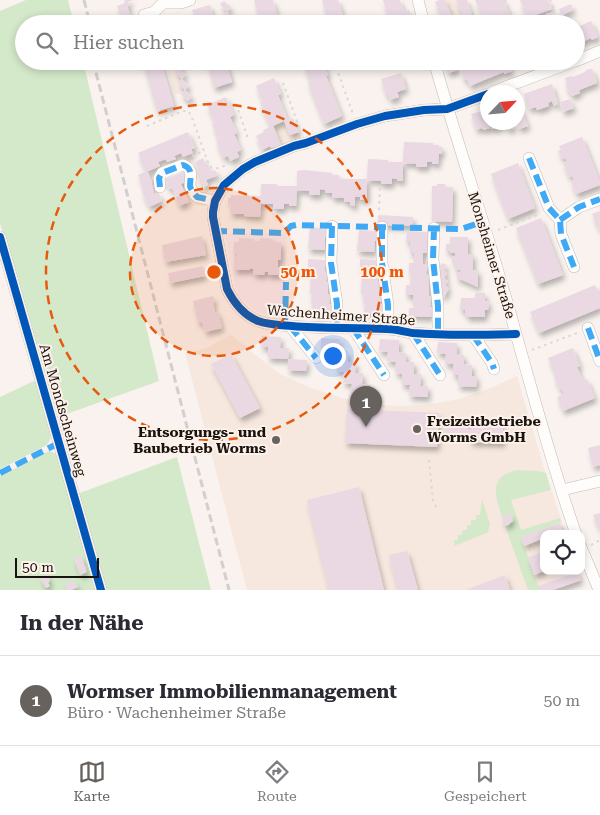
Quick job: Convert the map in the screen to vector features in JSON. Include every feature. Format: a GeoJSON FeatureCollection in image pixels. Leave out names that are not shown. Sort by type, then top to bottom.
{"type":"FeatureCollection","features":[{"type":"Feature","properties":{"kind":"street"},"geometry":{"type":"LineString","coordinates":[[144,15],[154,12],[162,2],[181,4],[190,0]]}},
{"type":"Feature","properties":{"kind":"street"},"geometry":{"type":"LineString","coordinates":[[418,0],[422,15]]}},
{"type":"Feature","properties":{"kind":"street"},"geometry":{"type":"LineString","coordinates":[[585,58],[600,52]]}},
{"type":"Feature","properties":{"kind":"street","name":"Monsheimer Straße"},"geometry":{"type":"LineString","coordinates":[[437,70],[575,530]]}},
{"type":"Feature","properties":{"kind":"street"},"geometry":{"type":"LineString","coordinates":[[511,85],[552,70]]}},
{"type":"Feature","properties":{"kind":"street"},"geometry":{"type":"LineString","coordinates":[[160,187],[159,178],[162,173],[183,165],[190,170],[190,187],[194,194],[200,198],[215,201],[224,185],[243,169],[294,146],[385,116],[448,108],[480,97]]}},
{"type":"Feature","properties":{"kind":"street"},"geometry":{"type":"LineString","coordinates":[[529,158],[549,208],[560,220],[561,234],[574,267]]}},
{"type":"Feature","properties":{"kind":"street"},"geometry":{"type":"LineString","coordinates":[[560,220],[579,207],[600,199]]}},
{"type":"Feature","properties":{"kind":"street","name":"Wachenheimer Straße"},"geometry":{"type":"LineString","coordinates":[[215,201],[213,212],[215,231],[227,289],[240,310],[257,321],[290,326],[388,329],[413,333],[516,334]]}},
{"type":"Feature","properties":{"kind":"street","name":"Wachenheimer Straße"},"geometry":{"type":"LineString","coordinates":[[332,226],[331,263],[337,304],[337,328]]}},
{"type":"Feature","properties":{"kind":"street","name":"Wachenheimer Straße"},"geometry":{"type":"LineString","coordinates":[[382,227],[382,263],[388,305],[388,329]]}},
{"type":"Feature","properties":{"kind":"street"},"geometry":{"type":"LineString","coordinates":[[434,228],[433,259],[438,306],[438,334]]}},
{"type":"Feature","properties":{"kind":"street","name":"Am Mondscheinweg"},"geometry":{"type":"LineString","coordinates":[[0,237],[101,590]]}},
{"type":"Feature","properties":{"kind":"street","name":"Wachenheimer Straße"},"geometry":{"type":"LineString","coordinates":[[290,326],[316,358]]}},
{"type":"Feature","properties":{"kind":"street","name":"Wachenheimer Straße"},"geometry":{"type":"LineString","coordinates":[[353,328],[384,376]]}},
{"type":"Feature","properties":{"kind":"street"},"geometry":{"type":"LineString","coordinates":[[588,328],[600,361]]}},
{"type":"Feature","properties":{"kind":"street","name":"Wachenheimer Straße"},"geometry":{"type":"LineString","coordinates":[[413,333],[440,375]]}},
{"type":"Feature","properties":{"kind":"street"},"geometry":{"type":"LineString","coordinates":[[473,335],[494,369]]}},
{"type":"Feature","properties":{"kind":"street"},"geometry":{"type":"LineString","coordinates":[[562,490],[600,481]]}},
{"type":"Feature","properties":{"kind":"street"},"geometry":{"type":"LineString","coordinates":[[585,557],[599,590]]}},
{"type":"Feature","properties":{"kind":"path"},"geometry":{"type":"LineString","coordinates":[[505,0],[511,15]]}},
{"type":"Feature","properties":{"kind":"path"},"geometry":{"type":"LineString","coordinates":[[545,15],[555,11],[550,0]]}},
{"type":"Feature","properties":{"kind":"path"},"geometry":{"type":"LineString","coordinates":[[337,70],[357,124]]}},
{"type":"Feature","properties":{"kind":"path"},"geometry":{"type":"LineString","coordinates":[[283,83],[306,143]]}},
{"type":"Feature","properties":{"kind":"path"},"geometry":{"type":"LineString","coordinates":[[236,104],[247,139]]}},
{"type":"Feature","properties":{"kind":"path"},"geometry":{"type":"LineString","coordinates":[[147,126],[183,111],[188,111],[207,160],[212,168],[218,168],[234,161]]}},
{"type":"Feature","properties":{"kind":"path"},"geometry":{"type":"LineString","coordinates":[[380,186],[380,210]]}},
{"type":"Feature","properties":{"kind":"path"},"geometry":{"type":"LineString","coordinates":[[486,234],[546,212],[560,220]]}},
{"type":"Feature","properties":{"kind":"path"},"geometry":{"type":"LineString","coordinates":[[522,354],[588,328]]}},
{"type":"Feature","properties":{"kind":"path"},"geometry":{"type":"LineString","coordinates":[[428,460],[433,501],[438,510]]}},
{"type":"Feature","properties":{"kind":"shaded area"},"geometry":{"type":"Polygon","coordinates":[[[445,0],[456,0],[462,15],[447,15],[445,0]]]}},
{"type":"Feature","properties":{"kind":"shaded area"},"geometry":{"type":"Polygon","coordinates":[[[168,70],[177,70],[175,72],[182,79],[178,83],[185,90],[181,94],[175,94],[168,70]]]}},
{"type":"Feature","properties":{"kind":"shaded area"},"geometry":{"type":"Polygon","coordinates":[[[284,121],[290,135],[299,132],[301,138],[281,146],[273,126],[284,121]]]}},
{"type":"Feature","properties":{"kind":"shaded area"},"geometry":{"type":"Polygon","coordinates":[[[193,157],[204,187],[208,185],[209,188],[204,206],[190,205],[181,184],[188,181],[184,172],[181,173],[179,170],[167,174],[165,179],[169,189],[154,194],[149,175],[193,157]]]}},
{"type":"Feature","properties":{"kind":"shaded area"},"geometry":{"type":"Polygon","coordinates":[[[225,233],[286,234],[284,316],[261,313],[239,295],[234,281],[225,233]]]}},
{"type":"Feature","properties":{"kind":"shaded area"},"geometry":{"type":"Polygon","coordinates":[[[231,334],[280,374],[311,388],[342,398],[376,405],[426,405],[459,399],[491,388],[517,376],[565,530],[540,530],[540,575],[582,575],[583,579],[553,590],[540,590],[520,537],[535,590],[247,590],[185,353],[207,348],[231,334]]]}},
{"type":"Feature","properties":{"kind":"green space"},"geometry":{"type":"Polygon","coordinates":[[[26,0],[68,0],[72,15],[15,15],[15,70],[85,70],[159,381],[61,416],[53,409],[0,223],[0,11],[26,0]]]}},
{"type":"Feature","properties":{"kind":"green space"},"geometry":{"type":"Polygon","coordinates":[[[36,380],[52,435],[47,445],[0,469],[0,397],[36,380]]]}},
{"type":"Feature","properties":{"kind":"green space"},"geometry":{"type":"Polygon","coordinates":[[[49,451],[57,454],[96,590],[0,590],[0,476],[49,451]]]}},
{"type":"Feature","properties":{"kind":"green space"},"geometry":{"type":"Polygon","coordinates":[[[177,457],[211,590],[105,590],[77,494],[177,457]]]}},
{"type":"Feature","properties":{"kind":"green space"},"geometry":{"type":"Polygon","coordinates":[[[517,470],[546,473],[551,490],[511,500],[521,530],[560,518],[561,522],[521,537],[540,590],[528,590],[505,526],[513,521],[511,514],[502,517],[497,502],[496,488],[501,477],[517,470]]]}},
{"type":"Feature","properties":{"kind":"green space"},"geometry":{"type":"Polygon","coordinates":[[[482,499],[490,524],[488,532],[454,546],[454,540],[458,540],[458,535],[462,535],[463,530],[467,530],[467,525],[471,525],[471,520],[476,520],[476,515],[480,515],[482,499]]]}},
{"type":"Feature","properties":{"kind":"building"},"geometry":{"type":"Polygon","coordinates":[[[124,0],[133,0],[128,2],[130,6],[127,6],[130,15],[120,15],[117,6],[125,3],[124,0]]]}},
{"type":"Feature","properties":{"kind":"building"},"geometry":{"type":"Polygon","coordinates":[[[254,0],[273,0],[277,15],[258,15],[254,0]]]}},
{"type":"Feature","properties":{"kind":"building"},"geometry":{"type":"Polygon","coordinates":[[[322,0],[338,0],[343,15],[326,15],[322,0]]]}},
{"type":"Feature","properties":{"kind":"building"},"geometry":{"type":"Polygon","coordinates":[[[383,0],[400,0],[404,11],[409,10],[411,15],[387,15],[383,0]]]}},
{"type":"Feature","properties":{"kind":"building"},"geometry":{"type":"Polygon","coordinates":[[[445,0],[451,15],[440,15],[435,2],[445,0]]]}},
{"type":"Feature","properties":{"kind":"building"},"geometry":{"type":"Polygon","coordinates":[[[456,0],[467,0],[472,14],[462,15],[456,0]]]}},
{"type":"Feature","properties":{"kind":"building"},"geometry":{"type":"Polygon","coordinates":[[[475,0],[504,0],[510,15],[481,15],[475,0]]]}},
{"type":"Feature","properties":{"kind":"building"},"geometry":{"type":"Polygon","coordinates":[[[520,0],[548,0],[552,9],[535,15],[526,15],[520,0]]]}},
{"type":"Feature","properties":{"kind":"building"},"geometry":{"type":"Polygon","coordinates":[[[224,1],[231,8],[227,12],[220,4],[224,1]]]}},
{"type":"Feature","properties":{"kind":"building"},"geometry":{"type":"Polygon","coordinates":[[[571,4],[573,10],[561,15],[559,9],[571,4]]]}},
{"type":"Feature","properties":{"kind":"building"},"geometry":{"type":"Polygon","coordinates":[[[210,5],[213,15],[193,15],[192,10],[210,5]]]}},
{"type":"Feature","properties":{"kind":"building"},"geometry":{"type":"Polygon","coordinates":[[[591,21],[598,37],[585,41],[585,24],[591,21]]]}},
{"type":"Feature","properties":{"kind":"building"},"geometry":{"type":"Polygon","coordinates":[[[592,69],[597,83],[579,90],[580,93],[572,96],[566,87],[565,78],[592,69]]]}},
{"type":"Feature","properties":{"kind":"building"},"geometry":{"type":"Polygon","coordinates":[[[146,70],[164,70],[174,106],[157,111],[146,70]]]}},
{"type":"Feature","properties":{"kind":"building"},"geometry":{"type":"Polygon","coordinates":[[[181,70],[186,75],[182,79],[175,72],[181,70]]]}},
{"type":"Feature","properties":{"kind":"building"},"geometry":{"type":"Polygon","coordinates":[[[209,70],[229,70],[232,82],[214,88],[209,70]]]}},
{"type":"Feature","properties":{"kind":"building"},"geometry":{"type":"Polygon","coordinates":[[[306,70],[326,70],[328,75],[326,76],[342,116],[324,124],[308,83],[310,82],[306,70]]]}},
{"type":"Feature","properties":{"kind":"building"},"geometry":{"type":"Polygon","coordinates":[[[447,70],[458,70],[448,73],[447,70]]]}},
{"type":"Feature","properties":{"kind":"building"},"geometry":{"type":"Polygon","coordinates":[[[461,71],[512,71],[504,74],[504,72],[470,86],[467,79],[464,80],[461,71]]]}},
{"type":"Feature","properties":{"kind":"building"},"geometry":{"type":"Polygon","coordinates":[[[401,73],[406,89],[397,92],[399,97],[390,100],[388,94],[386,95],[381,79],[401,73]]]}},
{"type":"Feature","properties":{"kind":"building"},"geometry":{"type":"Polygon","coordinates":[[[274,78],[281,94],[278,95],[288,120],[293,118],[299,132],[290,135],[284,121],[273,126],[281,145],[271,148],[270,146],[262,150],[256,136],[270,127],[260,103],[263,102],[256,86],[274,78]]]}},
{"type":"Feature","properties":{"kind":"building"},"geometry":{"type":"Polygon","coordinates":[[[182,79],[189,86],[185,90],[178,83],[182,79]]]}},
{"type":"Feature","properties":{"kind":"building"},"geometry":{"type":"Polygon","coordinates":[[[552,84],[558,104],[554,106],[552,101],[548,103],[549,106],[537,110],[536,107],[529,109],[525,94],[552,84]]]}},
{"type":"Feature","properties":{"kind":"building"},"geometry":{"type":"Polygon","coordinates":[[[185,90],[192,97],[188,101],[181,94],[185,90]]]}},
{"type":"Feature","properties":{"kind":"building"},"geometry":{"type":"Polygon","coordinates":[[[226,97],[234,115],[230,117],[237,133],[234,134],[241,150],[237,152],[239,157],[230,161],[228,156],[223,158],[216,141],[219,140],[212,124],[215,123],[207,105],[226,97]]]}},
{"type":"Feature","properties":{"kind":"building"},"geometry":{"type":"Polygon","coordinates":[[[570,99],[574,108],[563,112],[560,102],[570,99]]]}},
{"type":"Feature","properties":{"kind":"building"},"geometry":{"type":"Polygon","coordinates":[[[480,112],[480,128],[476,130],[471,114],[480,112]]]}},
{"type":"Feature","properties":{"kind":"building"},"geometry":{"type":"Polygon","coordinates":[[[188,132],[195,148],[191,149],[193,153],[183,157],[181,153],[174,156],[176,159],[167,162],[166,159],[158,162],[160,166],[146,172],[138,153],[188,132]]]}},
{"type":"Feature","properties":{"kind":"building"},"geometry":{"type":"Polygon","coordinates":[[[582,137],[600,185],[576,194],[571,182],[574,180],[572,176],[569,177],[563,163],[567,161],[565,158],[562,159],[558,151],[561,150],[559,146],[582,137]]]}},
{"type":"Feature","properties":{"kind":"building"},"geometry":{"type":"Polygon","coordinates":[[[404,142],[439,145],[439,147],[442,147],[442,154],[439,154],[438,164],[427,162],[427,167],[416,167],[416,164],[403,163],[403,181],[397,181],[397,179],[392,178],[392,184],[381,184],[381,181],[367,180],[368,159],[403,162],[404,142]]]}},
{"type":"Feature","properties":{"kind":"building"},"geometry":{"type":"Polygon","coordinates":[[[203,158],[210,172],[215,170],[218,175],[206,180],[208,185],[204,187],[195,162],[203,158]]]}},
{"type":"Feature","properties":{"kind":"building"},"geometry":{"type":"Polygon","coordinates":[[[518,163],[535,208],[508,219],[491,174],[518,163]]]}},
{"type":"Feature","properties":{"kind":"building"},"geometry":{"type":"Polygon","coordinates":[[[147,171],[154,194],[159,193],[162,201],[149,207],[138,175],[147,171]]]}},
{"type":"Feature","properties":{"kind":"building"},"geometry":{"type":"Polygon","coordinates":[[[297,171],[332,173],[332,175],[339,175],[339,179],[367,179],[367,200],[360,200],[360,197],[355,197],[355,206],[350,206],[350,202],[344,202],[344,198],[332,198],[332,193],[325,193],[325,190],[320,189],[320,195],[309,195],[309,191],[297,190],[296,206],[284,204],[284,209],[273,209],[273,204],[261,204],[260,217],[230,214],[231,204],[228,204],[228,198],[231,198],[231,195],[261,196],[261,184],[297,186],[297,171]]]}},
{"type":"Feature","properties":{"kind":"building"},"geometry":{"type":"Polygon","coordinates":[[[184,172],[188,181],[181,184],[189,202],[179,206],[172,188],[169,189],[165,179],[184,172]]]}},
{"type":"Feature","properties":{"kind":"building"},"geometry":{"type":"Polygon","coordinates":[[[437,184],[453,187],[452,222],[432,221],[432,186],[437,186],[437,184]]]}},
{"type":"Feature","properties":{"kind":"building"},"geometry":{"type":"Polygon","coordinates":[[[600,211],[600,229],[599,230],[592,214],[600,211]]]}},
{"type":"Feature","properties":{"kind":"building"},"geometry":{"type":"Polygon","coordinates":[[[378,215],[413,217],[413,226],[378,225],[378,215]]]}},
{"type":"Feature","properties":{"kind":"building"},"geometry":{"type":"Polygon","coordinates":[[[541,218],[563,275],[538,284],[516,228],[541,218]]]}},
{"type":"Feature","properties":{"kind":"building"},"geometry":{"type":"Polygon","coordinates":[[[310,227],[328,229],[328,238],[325,238],[325,250],[308,249],[310,227]]]}},
{"type":"Feature","properties":{"kind":"building"},"geometry":{"type":"Polygon","coordinates":[[[359,230],[377,231],[374,252],[357,251],[359,230]]]}},
{"type":"Feature","properties":{"kind":"building"},"geometry":{"type":"Polygon","coordinates":[[[407,231],[429,232],[427,253],[423,253],[423,264],[427,264],[426,274],[428,274],[429,296],[431,296],[430,307],[432,307],[431,317],[409,316],[409,308],[415,307],[413,306],[413,295],[406,295],[406,285],[410,285],[409,263],[414,263],[414,253],[410,253],[410,242],[406,242],[407,231]]]}},
{"type":"Feature","properties":{"kind":"building"},"geometry":{"type":"Polygon","coordinates":[[[202,236],[206,255],[165,262],[162,245],[202,236]]]}},
{"type":"Feature","properties":{"kind":"building"},"geometry":{"type":"Polygon","coordinates":[[[450,237],[468,237],[468,254],[473,254],[473,270],[478,270],[478,287],[457,279],[457,272],[461,270],[455,270],[455,262],[452,262],[452,256],[455,256],[455,253],[446,251],[446,244],[450,244],[450,237]]]}},
{"type":"Feature","properties":{"kind":"building"},"geometry":{"type":"Polygon","coordinates":[[[239,238],[254,239],[254,241],[260,241],[260,238],[273,239],[273,242],[281,242],[281,260],[278,260],[278,267],[281,267],[281,275],[268,275],[268,272],[265,272],[264,275],[253,274],[253,269],[250,268],[250,270],[234,270],[234,258],[237,258],[237,254],[234,254],[234,242],[239,242],[239,238]]]}},
{"type":"Feature","properties":{"kind":"building"},"geometry":{"type":"Polygon","coordinates":[[[308,259],[325,260],[331,314],[313,313],[312,293],[310,293],[311,270],[308,270],[308,259]]]}},
{"type":"Feature","properties":{"kind":"building"},"geometry":{"type":"Polygon","coordinates":[[[360,259],[377,260],[378,281],[380,281],[379,294],[381,294],[381,304],[383,304],[382,314],[364,313],[365,303],[363,303],[364,293],[361,293],[362,270],[360,270],[360,259]]]}},
{"type":"Feature","properties":{"kind":"building"},"geometry":{"type":"Polygon","coordinates":[[[442,263],[447,265],[443,270],[447,273],[444,278],[448,281],[445,285],[449,288],[444,297],[440,294],[443,289],[439,286],[442,281],[438,279],[441,273],[437,270],[442,263]]]}},
{"type":"Feature","properties":{"kind":"building"},"geometry":{"type":"Polygon","coordinates":[[[203,266],[205,276],[170,283],[168,273],[203,266]]]}},
{"type":"Feature","properties":{"kind":"building"},"geometry":{"type":"Polygon","coordinates":[[[595,285],[600,297],[600,308],[539,333],[530,312],[595,285]]]}},
{"type":"Feature","properties":{"kind":"building"},"geometry":{"type":"Polygon","coordinates":[[[475,293],[485,293],[485,301],[489,301],[488,310],[485,310],[485,317],[468,317],[465,314],[465,310],[460,310],[461,298],[475,298],[475,293]]]}},
{"type":"Feature","properties":{"kind":"building"},"geometry":{"type":"Polygon","coordinates":[[[213,296],[215,312],[218,312],[222,328],[205,332],[202,322],[198,323],[193,301],[213,296]]]}},
{"type":"Feature","properties":{"kind":"building"},"geometry":{"type":"Polygon","coordinates":[[[262,336],[281,337],[280,348],[289,348],[288,359],[268,358],[268,347],[261,347],[262,336]]]}},
{"type":"Feature","properties":{"kind":"building"},"geometry":{"type":"Polygon","coordinates":[[[321,338],[340,339],[339,351],[348,351],[348,362],[356,362],[355,373],[363,373],[362,384],[370,385],[369,396],[351,395],[352,384],[343,383],[344,372],[337,372],[337,361],[327,361],[328,350],[321,350],[321,338]]]}},
{"type":"Feature","properties":{"kind":"building"},"geometry":{"type":"Polygon","coordinates":[[[380,339],[399,340],[399,352],[406,353],[406,362],[414,362],[414,374],[421,374],[420,386],[428,386],[428,397],[409,396],[410,385],[402,385],[402,374],[395,373],[396,362],[387,361],[388,352],[379,351],[380,339]]]}},
{"type":"Feature","properties":{"kind":"building"},"geometry":{"type":"Polygon","coordinates":[[[438,342],[457,343],[457,354],[464,355],[464,364],[472,365],[472,376],[477,376],[476,387],[458,386],[458,375],[453,375],[453,364],[445,364],[446,354],[437,353],[438,342]]]}},
{"type":"Feature","properties":{"kind":"building"},"geometry":{"type":"Polygon","coordinates":[[[573,348],[580,366],[577,367],[583,381],[587,379],[595,398],[563,411],[557,397],[564,394],[554,377],[556,376],[548,358],[573,348]]]}},
{"type":"Feature","properties":{"kind":"building"},"geometry":{"type":"Polygon","coordinates":[[[231,354],[260,408],[240,418],[211,364],[231,354]]]}},
{"type":"Feature","properties":{"kind":"building"},"geometry":{"type":"Polygon","coordinates":[[[288,359],[307,360],[306,371],[288,370],[288,359]]]}},
{"type":"Feature","properties":{"kind":"building"},"geometry":{"type":"Polygon","coordinates":[[[347,409],[439,413],[437,447],[345,443],[347,409]]]}},
{"type":"Feature","properties":{"kind":"building"},"geometry":{"type":"Polygon","coordinates":[[[446,420],[469,421],[468,429],[471,429],[471,423],[503,424],[503,443],[470,442],[470,435],[445,434],[446,420]]]}},
{"type":"Feature","properties":{"kind":"building"},"geometry":{"type":"Polygon","coordinates":[[[600,445],[600,465],[593,467],[588,448],[600,445]]]}},
{"type":"Feature","properties":{"kind":"building"},"geometry":{"type":"Polygon","coordinates":[[[359,487],[384,590],[329,590],[307,500],[359,487]]]}},
{"type":"Feature","properties":{"kind":"building"},"geometry":{"type":"Polygon","coordinates":[[[600,513],[600,532],[593,515],[600,513]]]}},
{"type":"Feature","properties":{"kind":"building"},"geometry":{"type":"Polygon","coordinates":[[[511,514],[513,521],[505,526],[502,517],[511,514]]]}},
{"type":"Feature","properties":{"kind":"building"},"geometry":{"type":"Polygon","coordinates":[[[560,523],[562,530],[540,530],[560,523]]]}},
{"type":"Feature","properties":{"kind":"building"},"geometry":{"type":"Polygon","coordinates":[[[540,530],[540,540],[524,546],[521,537],[540,530]]]}},
{"type":"Feature","properties":{"kind":"building"},"geometry":{"type":"Polygon","coordinates":[[[407,551],[418,590],[398,590],[389,555],[407,551]]]}},
{"type":"Feature","properties":{"kind":"building"},"geometry":{"type":"Polygon","coordinates":[[[540,553],[540,573],[534,575],[528,557],[540,553]]]}},
{"type":"Feature","properties":{"kind":"building"},"geometry":{"type":"Polygon","coordinates":[[[81,556],[87,572],[80,575],[74,559],[81,556]]]}},
{"type":"Feature","properties":{"kind":"building"},"geometry":{"type":"Polygon","coordinates":[[[47,574],[50,586],[46,588],[40,578],[47,574]]]}},
{"type":"Feature","properties":{"kind":"building"},"geometry":{"type":"Polygon","coordinates":[[[505,575],[510,590],[466,590],[505,575]]]}},
{"type":"Feature","properties":{"kind":"building"},"geometry":{"type":"Polygon","coordinates":[[[569,575],[579,575],[581,580],[553,590],[540,590],[538,586],[569,575]]]}},
{"type":"Feature","properties":{"kind":"building"},"geometry":{"type":"Polygon","coordinates":[[[73,581],[78,587],[67,590],[65,584],[73,581]]]}},
{"type":"Feature","properties":{"kind":"railway"},"geometry":{"type":"LineString","coordinates":[[84,0],[88,15]]}},
{"type":"Feature","properties":{"kind":"railway"},"geometry":{"type":"LineString","coordinates":[[95,70],[229,590]]}},
{"type":"Feature","properties":{"kind":"marked path"},"geometry":{"type":"LineString","coordinates":[[529,158],[549,208],[560,220],[561,234],[574,267]]}},
{"type":"Feature","properties":{"kind":"marked path"},"geometry":{"type":"LineString","coordinates":[[160,187],[159,178],[162,173],[183,165],[190,171],[190,186],[197,197],[215,201]]}},
{"type":"Feature","properties":{"kind":"marked path"},"geometry":{"type":"LineString","coordinates":[[560,220],[579,207],[600,199]]}},
{"type":"Feature","properties":{"kind":"marked path"},"geometry":{"type":"LineString","coordinates":[[215,231],[284,233],[291,226],[296,225],[461,229],[482,222]]}},
{"type":"Feature","properties":{"kind":"marked path"},"geometry":{"type":"LineString","coordinates":[[332,226],[331,263],[337,304],[337,328]]}},
{"type":"Feature","properties":{"kind":"marked path"},"geometry":{"type":"LineString","coordinates":[[382,227],[382,263],[388,305],[388,329]]}},
{"type":"Feature","properties":{"kind":"marked path"},"geometry":{"type":"LineString","coordinates":[[434,228],[433,259],[438,306],[438,334]]}},
{"type":"Feature","properties":{"kind":"marked path"},"geometry":{"type":"LineString","coordinates":[[285,326],[286,282]]}},
{"type":"Feature","properties":{"kind":"marked path"},"geometry":{"type":"LineString","coordinates":[[290,326],[316,358]]}},
{"type":"Feature","properties":{"kind":"marked path"},"geometry":{"type":"LineString","coordinates":[[353,328],[384,375]]}},
{"type":"Feature","properties":{"kind":"marked path"},"geometry":{"type":"LineString","coordinates":[[588,328],[600,361]]}},
{"type":"Feature","properties":{"kind":"marked path"},"geometry":{"type":"LineString","coordinates":[[413,333],[440,375]]}},
{"type":"Feature","properties":{"kind":"marked path"},"geometry":{"type":"LineString","coordinates":[[473,335],[494,369]]}},
{"type":"Feature","properties":{"kind":"marked path"},"geometry":{"type":"LineString","coordinates":[[0,473],[59,443]]}},
{"type":"Feature","properties":{"kind":"cycle path"},"geometry":{"type":"LineString","coordinates":[[480,97],[447,109],[424,110],[385,116],[357,124],[255,162],[243,169],[224,185],[215,201],[213,217],[227,289],[240,308],[258,321],[279,325],[390,329],[426,334],[516,334]]}},
{"type":"Feature","properties":{"kind":"cycle path"},"geometry":{"type":"LineString","coordinates":[[0,237],[101,590]]}},
{"type":"Feature","properties":{"kind":"place","name":"Wormser Immobilienmanagement"},"geometry":{"type":"Point","coordinates":[366,427]}},
{"type":"Feature","properties":{"kind":"place","name":"Freizeitbetriebe Worms GmbH"},"geometry":{"type":"Point","coordinates":[417,429]}},
{"type":"Feature","properties":{"kind":"place","name":"Entsorgungs- und Baubetrieb Worms"},"geometry":{"type":"Point","coordinates":[276,440]}}]}
